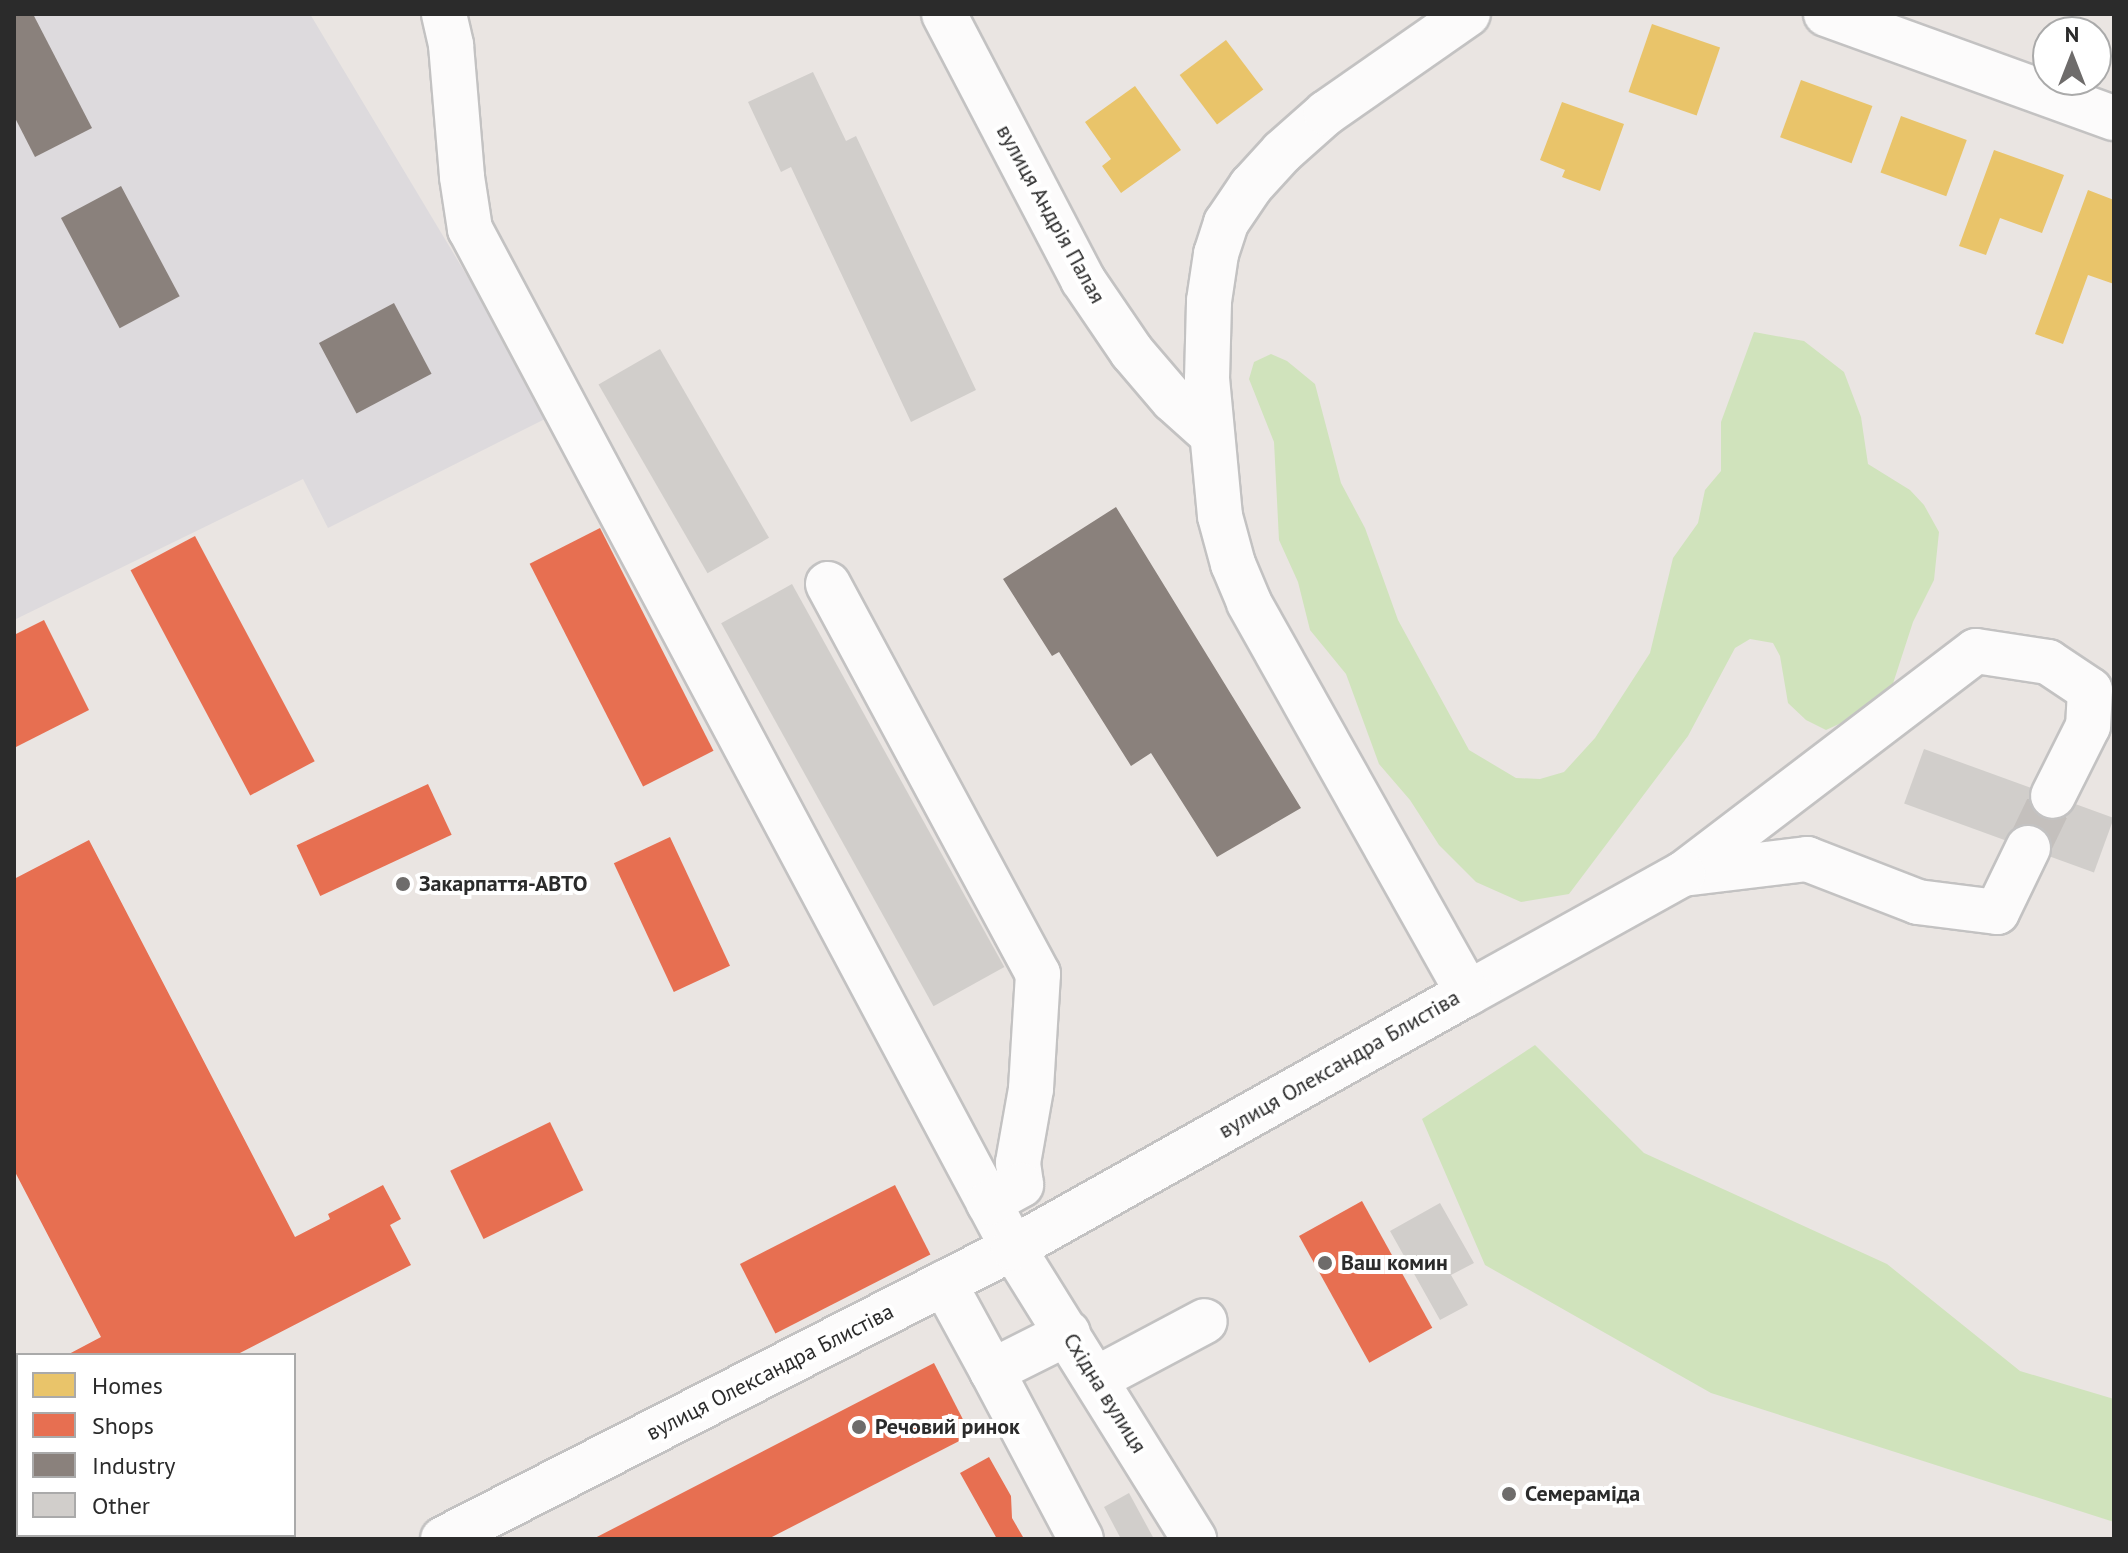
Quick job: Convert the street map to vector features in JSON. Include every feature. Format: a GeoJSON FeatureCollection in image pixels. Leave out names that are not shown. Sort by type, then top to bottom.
{"type":"FeatureCollection","features":[{"type":"Feature","properties":{"kind":"street","name":"Східна вулиця"},"geometry":{"type":"LineString","coordinates":[[444,14],[451,45],[462,177],[470,229],[1013,1248],[1194,1539]]}},
{"type":"Feature","properties":{"kind":"street","name":"вулиця Андрія Палая"},"geometry":{"type":"LineString","coordinates":[[944,14],[1083,280],[1142,364],[1173,400],[1212,435]]}},
{"type":"Feature","properties":{"kind":"street","name":"вулиця Олександра Блистіва"},"geometry":{"type":"LineString","coordinates":[[443,1539],[1013,1248],[1468,993],[1249,602],[1233,564],[1220,516],[1207,379],[1209,301],[1216,254],[1226,223],[1251,186],[1282,152],[1326,113],[1468,14]]}},
{"type":"Feature","properties":{"kind":"street"},"geometry":{"type":"LineString","coordinates":[[1826,14],[2114,118]]}},
{"type":"Feature","properties":{"kind":"street"},"geometry":{"type":"LineString","coordinates":[[828,584],[1038,974],[1031,1089],[1018,1163],[1021,1185],[989,1203]]}},
{"type":"Feature","properties":{"kind":"street"},"geometry":{"type":"LineString","coordinates":[[1468,993],[1683,874],[1976,651],[2048,662],[2090,690],[2088,726],[2053,796]]}},
{"type":"Feature","properties":{"kind":"street"},"geometry":{"type":"LineString","coordinates":[[1683,874],[1807,859],[1918,902],[1997,912],[2028,848]]}},
{"type":"Feature","properties":{"kind":"street"},"geometry":{"type":"LineString","coordinates":[[944,1283],[1081,1539]]}},
{"type":"Feature","properties":{"kind":"street"},"geometry":{"type":"LineString","coordinates":[[1096,1379],[1205,1321]]}},
{"type":"Feature","properties":{"kind":"street"},"geometry":{"type":"LineString","coordinates":[[992,1371],[1068,1333]]}},
{"type":"Feature","properties":{"kind":"shaded area"},"geometry":{"type":"Polygon","coordinates":[[[14,14],[310,14],[551,416],[328,528],[303,479],[14,620],[14,14]]]}},
{"type":"Feature","properties":{"kind":"green space"},"geometry":{"type":"Polygon","coordinates":[[[1754,332],[1804,341],[1844,372],[1861,417],[1868,464],[1910,490],[1924,505],[1939,532],[1934,580],[1913,622],[1887,702],[1826,730],[1806,720],[1788,703],[1780,656],[1773,643],[1750,639],[1735,648],[1688,736],[1569,894],[1521,902],[1476,882],[1439,845],[1410,800],[1379,764],[1346,674],[1310,630],[1298,582],[1279,540],[1274,442],[1249,379],[1254,362],[1271,354],[1287,361],[1315,384],[1341,483],[1365,528],[1398,620],[1469,750],[1516,778],[1540,779],[1564,772],[1595,738],[1650,653],[1673,558],[1698,523],[1705,490],[1721,471],[1721,422],[1754,332]]]}},
{"type":"Feature","properties":{"kind":"green space"},"geometry":{"type":"Polygon","coordinates":[[[1535,1045],[1644,1153],[1887,1264],[2020,1371],[2114,1399],[2114,1522],[1711,1393],[1485,1265],[1422,1119],[1535,1045]]]}},
{"type":"Feature","properties":{"kind":"building: Homes"},"geometry":{"type":"Polygon","coordinates":[[[1652,24],[1720,47],[1697,116],[1629,92],[1652,24]]]}},
{"type":"Feature","properties":{"kind":"building: Homes"},"geometry":{"type":"Polygon","coordinates":[[[1226,40],[1263,90],[1217,124],[1180,75],[1226,40]]]}},
{"type":"Feature","properties":{"kind":"building: Homes"},"geometry":{"type":"Polygon","coordinates":[[[1801,80],[1872,106],[1852,163],[1780,137],[1801,80]]]}},
{"type":"Feature","properties":{"kind":"building: Homes"},"geometry":{"type":"Polygon","coordinates":[[[1135,86],[1181,150],[1121,193],[1102,166],[1111,159],[1085,122],[1135,86]]]}},
{"type":"Feature","properties":{"kind":"building: Homes"},"geometry":{"type":"Polygon","coordinates":[[[1562,102],[1624,124],[1600,191],[1562,177],[1565,170],[1540,160],[1562,102]]]}},
{"type":"Feature","properties":{"kind":"building: Homes"},"geometry":{"type":"Polygon","coordinates":[[[1901,116],[1967,140],[1946,196],[1880,172],[1901,116]]]}},
{"type":"Feature","properties":{"kind":"building: Homes"},"geometry":{"type":"Polygon","coordinates":[[[1994,150],[2064,175],[2042,233],[2000,218],[1986,255],[1959,246],[1994,150]]]}},
{"type":"Feature","properties":{"kind":"building: Homes"},"geometry":{"type":"Polygon","coordinates":[[[2088,190],[2114,200],[2114,284],[2088,275],[2063,344],[2035,334],[2088,190]]]}},
{"type":"Feature","properties":{"kind":"building: Shops"},"geometry":{"type":"Polygon","coordinates":[[[600,528],[713,751],[643,787],[530,564],[600,528]]]}},
{"type":"Feature","properties":{"kind":"building: Shops"},"geometry":{"type":"Polygon","coordinates":[[[195,536],[315,761],[250,795],[131,570],[195,536]]]}},
{"type":"Feature","properties":{"kind":"building: Shops"},"geometry":{"type":"Polygon","coordinates":[[[44,620],[89,710],[14,748],[14,635],[44,620]]]}},
{"type":"Feature","properties":{"kind":"building: Shops"},"geometry":{"type":"Polygon","coordinates":[[[428,784],[452,835],[320,896],[297,845],[428,784]]]}},
{"type":"Feature","properties":{"kind":"building: Shops"},"geometry":{"type":"Polygon","coordinates":[[[670,837],[730,966],[674,992],[614,863],[670,837]]]}},
{"type":"Feature","properties":{"kind":"building: Shops"},"geometry":{"type":"Polygon","coordinates":[[[89,840],[295,1237],[330,1219],[328,1214],[383,1185],[401,1219],[390,1225],[411,1265],[240,1353],[71,1353],[101,1337],[14,1170],[14,879],[89,840]]]}},
{"type":"Feature","properties":{"kind":"building: Shops"},"geometry":{"type":"Polygon","coordinates":[[[550,1122],[583,1190],[484,1239],[450,1171],[550,1122]]]}},
{"type":"Feature","properties":{"kind":"building: Shops"},"geometry":{"type":"Polygon","coordinates":[[[895,1185],[930,1254],[775,1333],[740,1264],[895,1185]]]}},
{"type":"Feature","properties":{"kind":"building: Shops"},"geometry":{"type":"Polygon","coordinates":[[[1362,1201],[1432,1328],[1369,1363],[1299,1236],[1362,1201]]]}},
{"type":"Feature","properties":{"kind":"building: Shops"},"geometry":{"type":"Polygon","coordinates":[[[934,1363],[971,1435],[768,1539],[593,1539],[934,1363]]]}},
{"type":"Feature","properties":{"kind":"building: Shops"},"geometry":{"type":"Polygon","coordinates":[[[16,1380],[16,1468],[14,1468],[16,1380]]]}},
{"type":"Feature","properties":{"kind":"building: Shops"},"geometry":{"type":"Polygon","coordinates":[[[989,1457],[1011,1496],[1012,1518],[1023,1537],[1020,1539],[997,1539],[960,1473],[989,1457]]]}},
{"type":"Feature","properties":{"kind":"building: Industry"},"geometry":{"type":"Polygon","coordinates":[[[14,14],[33,14],[92,128],[35,157],[14,116],[14,14]]]}},
{"type":"Feature","properties":{"kind":"building: Industry"},"geometry":{"type":"Polygon","coordinates":[[[121,186],[180,296],[120,328],[61,218],[121,186]]]}},
{"type":"Feature","properties":{"kind":"building: Industry"},"geometry":{"type":"Polygon","coordinates":[[[394,303],[432,374],[357,414],[319,343],[394,303]]]}},
{"type":"Feature","properties":{"kind":"building: Industry"},"geometry":{"type":"Polygon","coordinates":[[[1116,507],[1301,808],[1217,857],[1151,753],[1131,766],[1059,652],[1052,656],[1003,579],[1116,507]]]}},
{"type":"Feature","properties":{"kind":"building: Other"},"geometry":{"type":"Polygon","coordinates":[[[813,72],[846,141],[856,136],[976,390],[911,422],[791,167],[781,172],[748,102],[813,72]]]}},
{"type":"Feature","properties":{"kind":"building: Other"},"geometry":{"type":"Polygon","coordinates":[[[660,349],[769,538],[708,573],[599,384],[660,349]]]}},
{"type":"Feature","properties":{"kind":"building: Other"},"geometry":{"type":"Polygon","coordinates":[[[792,584],[1004,967],[934,1006],[721,623],[792,584]]]}},
{"type":"Feature","properties":{"kind":"building: Other"},"geometry":{"type":"Polygon","coordinates":[[[1924,749],[2114,818],[2094,873],[1904,804],[1924,749]]]}},
{"type":"Feature","properties":{"kind":"building: Other"},"geometry":{"type":"Polygon","coordinates":[[[1440,1203],[1474,1263],[1451,1275],[1468,1305],[1440,1320],[1390,1231],[1440,1203]]]}},
{"type":"Feature","properties":{"kind":"building: Other"},"geometry":{"type":"Polygon","coordinates":[[[1129,1493],[1154,1539],[1121,1539],[1104,1507],[1129,1493]]]}},
{"type":"Feature","properties":{"kind":"tunnel"},"geometry":{"type":"LineString","coordinates":[[2028,848],[2053,796]]}},
{"type":"Feature","properties":{"kind":"place","name":"Закарпаття-АВТО"},"geometry":{"type":"Point","coordinates":[403,884]}},
{"type":"Feature","properties":{"kind":"place","name":"Ваш комин"},"geometry":{"type":"Point","coordinates":[1325,1263]}},
{"type":"Feature","properties":{"kind":"place","name":"Речовий ринок"},"geometry":{"type":"Point","coordinates":[859,1427]}},
{"type":"Feature","properties":{"kind":"place","name":"Семераміда"},"geometry":{"type":"Point","coordinates":[1509,1494]}}]}
